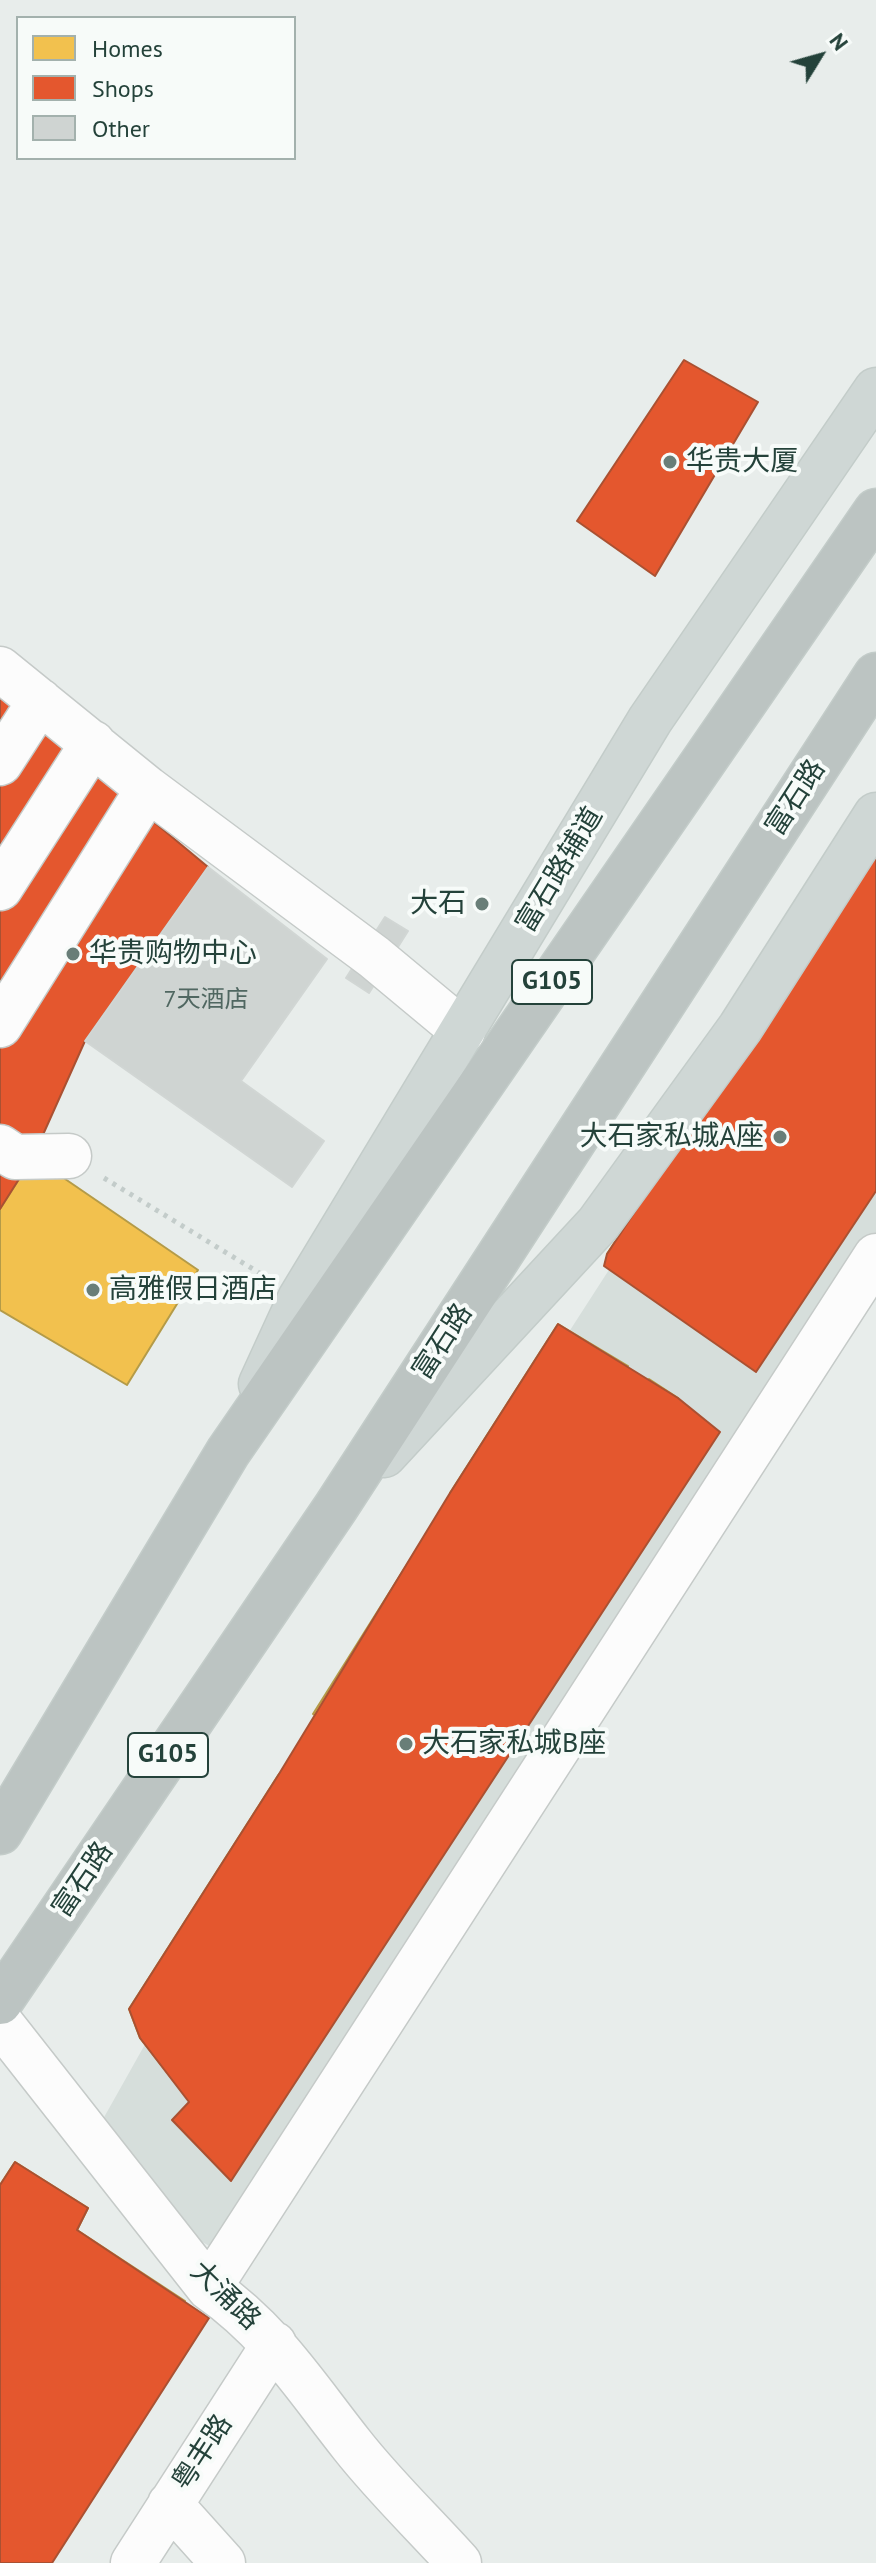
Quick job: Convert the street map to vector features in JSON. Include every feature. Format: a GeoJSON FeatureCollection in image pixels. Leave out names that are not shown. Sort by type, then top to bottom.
{"type":"FeatureCollection","features":[{"type":"Feature","properties":{"kind":"highway","name":"G105"},"geometry":{"type":"LineString","coordinates":[[0,1832],[228,1452],[876,511]]}},
{"type":"Feature","properties":{"kind":"highway","name":"富石路"},"geometry":{"type":"LineString","coordinates":[[0,2002],[336,1507],[876,675]]}},
{"type":"Feature","properties":{"kind":"main road","name":"富石路辅道"},"geometry":{"type":"LineString","coordinates":[[228,1452],[300,1299],[650,720],[876,390]]}},
{"type":"Feature","properties":{"kind":"main road"},"geometry":{"type":"LineString","coordinates":[[336,1507],[598,1224],[740,1028],[876,815]]}},
{"type":"Feature","properties":{"kind":"street"},"geometry":{"type":"LineString","coordinates":[[0,669],[148,789],[374,957],[463,1031]]}},
{"type":"Feature","properties":{"kind":"street"},"geometry":{"type":"LineString","coordinates":[[0,763],[40,701]]}},
{"type":"Feature","properties":{"kind":"street"},"geometry":{"type":"LineString","coordinates":[[0,888],[93,743]]}},
{"type":"Feature","properties":{"kind":"street"},"geometry":{"type":"LineString","coordinates":[[0,1025],[148,789]]}},
{"type":"Feature","properties":{"kind":"street"},"geometry":{"type":"LineString","coordinates":[[0,1147],[15,1157],[69,1156]]}},
{"type":"Feature","properties":{"kind":"street"},"geometry":{"type":"LineString","coordinates":[[209,2288],[876,1256]]}},
{"type":"Feature","properties":{"kind":"street","name":"大涌路"},"geometry":{"type":"LineString","coordinates":[[0,2022],[209,2288],[239,2309],[274,2344],[355,2448],[459,2563]]}},
{"type":"Feature","properties":{"kind":"street","name":"粤丰路"},"geometry":{"type":"LineString","coordinates":[[133,2563],[274,2344]]}},
{"type":"Feature","properties":{"kind":"street"},"geometry":{"type":"LineString","coordinates":[[170,2504],[223,2563]]}},
{"type":"Feature","properties":{"kind":"path"},"geometry":{"type":"LineString","coordinates":[[69,1156],[300,1299]]}},
{"type":"Feature","properties":{"kind":"shaded area"},"geometry":{"type":"Polygon","coordinates":[[[876,856],[876,1250],[215,2249],[176,2228],[98,2128],[225,1902],[223,1868],[876,856]]]}},
{"type":"Feature","properties":{"kind":"building: Homes"},"geometry":{"type":"Polygon","coordinates":[[[865,863],[876,871],[876,1021],[855,1009],[818,1068],[759,1031],[865,863]]]}},
{"type":"Feature","properties":{"kind":"building: Homes"},"geometry":{"type":"Polygon","coordinates":[[[876,1038],[876,1097],[869,1103],[844,1091],[876,1038]]]}},
{"type":"Feature","properties":{"kind":"building: Homes"},"geometry":{"type":"Polygon","coordinates":[[[719,1083],[785,1126],[741,1193],[763,1208],[804,1149],[830,1166],[824,1175],[840,1185],[830,1201],[846,1211],[829,1239],[817,1232],[786,1281],[797,1288],[786,1305],[768,1293],[755,1312],[764,1318],[753,1336],[730,1320],[723,1331],[690,1310],[719,1267],[698,1252],[670,1295],[607,1254],[719,1083]]]}},
{"type":"Feature","properties":{"kind":"building: Homes","name":"高雅假日酒店"},"geometry":{"type":"Polygon","coordinates":[[[33,1157],[198,1270],[127,1385],[0,1310],[0,1209],[33,1157]]]}},
{"type":"Feature","properties":{"kind":"building: Homes"},"geometry":{"type":"Polygon","coordinates":[[[558,1324],[628,1366],[596,1415],[617,1429],[649,1379],[678,1398],[671,1407],[702,1427],[684,1454],[677,1449],[671,1459],[677,1463],[631,1537],[620,1529],[617,1533],[627,1540],[609,1568],[595,1559],[589,1570],[569,1557],[564,1565],[544,1552],[583,1491],[550,1470],[509,1534],[450,1493],[558,1324]]]}},
{"type":"Feature","properties":{"kind":"building: Homes"},"geometry":{"type":"Polygon","coordinates":[[[418,1547],[479,1585],[449,1632],[471,1646],[501,1597],[529,1615],[523,1624],[554,1644],[538,1670],[531,1665],[524,1676],[531,1680],[485,1753],[473,1745],[471,1750],[482,1756],[463,1785],[450,1776],[443,1787],[423,1775],[419,1783],[397,1768],[435,1708],[404,1689],[367,1749],[313,1714],[418,1547]]]}},
{"type":"Feature","properties":{"kind":"building: Homes"},"geometry":{"type":"Polygon","coordinates":[[[279,1774],[387,1839],[381,1849],[400,1861],[385,1885],[393,1891],[367,1932],[356,1925],[347,1939],[337,1933],[332,1941],[272,1903],[197,2022],[216,2033],[257,1969],[295,1993],[288,2004],[299,2011],[290,2027],[298,2033],[279,2063],[273,2059],[281,2065],[228,2150],[140,2038],[129,2009],[279,1774]]]}},
{"type":"Feature","properties":{"kind":"building: Homes"},"geometry":{"type":"Polygon","coordinates":[[[15,2162],[88,2208],[77,2230],[185,2301],[152,2356],[117,2332],[114,2336],[146,2358],[114,2404],[21,2348],[61,2289],[24,2265],[17,2275],[37,2289],[0,2336],[0,2185],[15,2162]]]}},
{"type":"Feature","properties":{"kind":"building: Homes"},"geometry":{"type":"Polygon","coordinates":[[[0,2427],[76,2477],[42,2529],[9,2508],[6,2512],[38,2533],[18,2563],[0,2563],[0,2427]]]}},
{"type":"Feature","properties":{"kind":"building: Shops","name":"华贵大厦"},"geometry":{"type":"Polygon","coordinates":[[[684,360],[758,402],[655,576],[577,521],[684,360]]]}},
{"type":"Feature","properties":{"kind":"building: Shops","name":"华贵购物中心"},"geometry":{"type":"Polygon","coordinates":[[[0,694],[208,867],[85,1041],[33,1157],[0,1209],[0,694]]]}},
{"type":"Feature","properties":{"kind":"building: Shops","name":"大石家私城A座"},"geometry":{"type":"Polygon","coordinates":[[[876,846],[876,1191],[756,1372],[604,1266],[607,1254],[876,846]]]}},
{"type":"Feature","properties":{"kind":"building: Shops","name":"大石家私城B座"},"geometry":{"type":"Polygon","coordinates":[[[558,1324],[678,1398],[720,1432],[231,2181],[172,2120],[189,2102],[140,2038],[129,2009],[558,1324]]]}},
{"type":"Feature","properties":{"kind":"building: Shops"},"geometry":{"type":"Polygon","coordinates":[[[15,2162],[88,2208],[77,2230],[209,2318],[52,2563],[0,2563],[0,2185],[15,2162]]]}},
{"type":"Feature","properties":{"kind":"building: Other"},"geometry":{"type":"Polygon","coordinates":[[[208,867],[327,959],[241,1081],[324,1141],[292,1187],[85,1041],[208,867]]]}},
{"type":"Feature","properties":{"kind":"building: Other"},"geometry":{"type":"Polygon","coordinates":[[[385,917],[408,931],[369,993],[346,978],[385,917]]]}},
{"type":"Feature","properties":{"kind":"place","name":"华贵大厦"},"geometry":{"type":"Point","coordinates":[670,462]}},
{"type":"Feature","properties":{"kind":"place","name":"大石"},"geometry":{"type":"Point","coordinates":[482,904]}},
{"type":"Feature","properties":{"kind":"place","name":"华贵购物中心"},"geometry":{"type":"Point","coordinates":[73,954]}},
{"type":"Feature","properties":{"kind":"place","name":"大石家私城A座"},"geometry":{"type":"Point","coordinates":[780,1137]}},
{"type":"Feature","properties":{"kind":"place","name":"高雅假日酒店"},"geometry":{"type":"Point","coordinates":[93,1290]}},
{"type":"Feature","properties":{"kind":"place","name":"大石家私城B座"},"geometry":{"type":"Point","coordinates":[406,1744]}}]}
